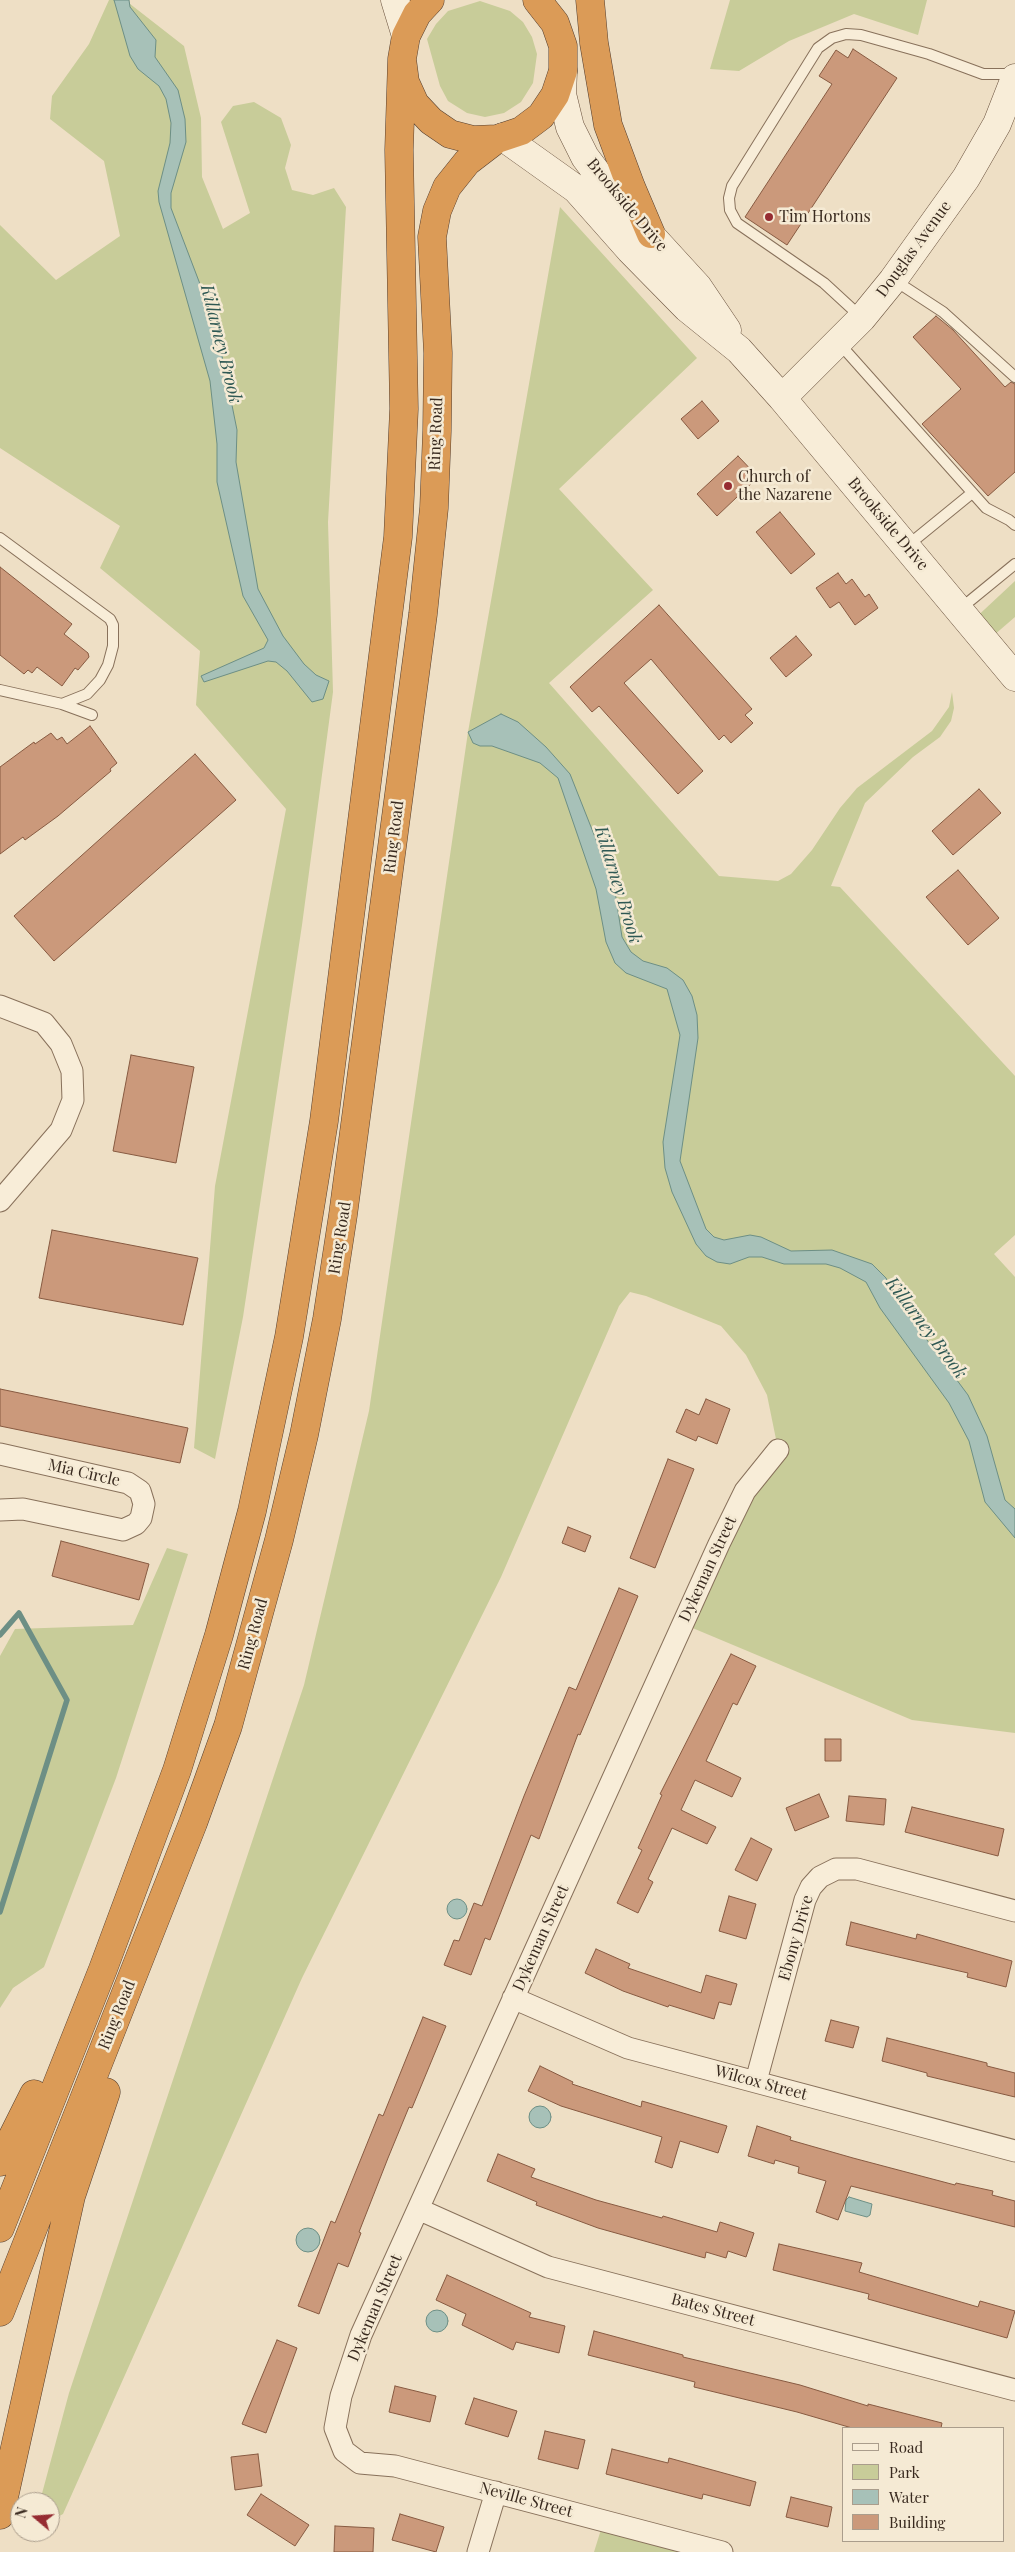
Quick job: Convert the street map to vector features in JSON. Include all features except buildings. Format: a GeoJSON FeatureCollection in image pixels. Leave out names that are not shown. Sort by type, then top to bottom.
{"type":"FeatureCollection","features":[{"type":"Feature","properties":{"kind":"highway"},"geometry":{"type":"LineString","coordinates":[[430,0],[416,14],[404,47],[406,82],[415,104],[431,121],[458,136],[473,140],[500,138],[521,131],[541,116],[556,95],[563,58],[563,0]]}},
{"type":"Feature","properties":{"kind":"highway"},"geometry":{"type":"LineString","coordinates":[[537,0],[555,23],[563,58]]}},
{"type":"Feature","properties":{"kind":"highway"},"geometry":{"type":"LineString","coordinates":[[590,0],[594,43],[608,125],[651,234]]}},
{"type":"Feature","properties":{"kind":"highway","name":"Ring Road"},"geometry":{"type":"LineString","coordinates":[[0,2228],[103,1969],[177,1770],[219,1636],[272,1424],[309,1229],[398,537],[404,409],[400,150],[404,47]]}},
{"type":"Feature","properties":{"kind":"highway","name":"Ring Road"},"geometry":{"type":"LineString","coordinates":[[0,2312],[193,1823],[228,1726],[281,1530],[304,1435],[327,1319],[343,1216],[423,614],[434,508],[438,353],[432,237],[437,211],[447,188],[467,162],[500,138]]}},
{"type":"Feature","properties":{"kind":"highway"},"geometry":{"type":"LineString","coordinates":[[0,2162],[21,2125],[140,1846],[177,1770]]}},
{"type":"Feature","properties":{"kind":"highway"},"geometry":{"type":"LineString","coordinates":[[0,2515],[71,2196],[100,2109],[150,1974],[177,1892],[193,1823]]}},
{"type":"Feature","properties":{"kind":"street"},"geometry":{"type":"LineString","coordinates":[[395,0],[404,47]]}},
{"type":"Feature","properties":{"kind":"street","name":"Brookside Drive"},"geometry":{"type":"LineString","coordinates":[[563,58],[562,94],[570,127],[585,157],[612,192],[698,287],[739,350],[782,398],[1015,677]]}},
{"type":"Feature","properties":{"kind":"street","name":"Douglas Avenue"},"geometry":{"type":"LineString","coordinates":[[782,398],[862,318],[893,280],[966,178],[997,124],[1015,76]]}},
{"type":"Feature","properties":{"kind":"street","name":"Brookside Drive"},"geometry":{"type":"LineString","coordinates":[[500,138],[576,189],[630,250],[687,308],[739,350]]}},
{"type":"Feature","properties":{"kind":"street"},"geometry":{"type":"LineString","coordinates":[[0,1006],[44,1023],[61,1044],[72,1071],[73,1100],[61,1130],[0,1201]]}},
{"type":"Feature","properties":{"kind":"street","name":"Dykeman Street"},"geometry":{"type":"LineString","coordinates":[[338,2440],[335,2428],[337,2411],[361,2335],[718,1544],[744,1491],[778,1450]]}},
{"type":"Feature","properties":{"kind":"street","name":"Mia Circle"},"geometry":{"type":"LineString","coordinates":[[0,1454],[128,1483],[140,1491],[144,1504],[141,1518],[136,1524],[123,1530],[23,1509],[0,1510]]}},
{"type":"Feature","properties":{"kind":"street","name":"Ebony Drive"},"geometry":{"type":"LineString","coordinates":[[756,2081],[805,1900],[811,1887],[820,1876],[836,1869],[857,1869],[1015,1911]]}},
{"type":"Feature","properties":{"kind":"street","name":"Wilcox Street"},"geometry":{"type":"LineString","coordinates":[[513,1998],[628,2048],[1015,2151]]}},
{"type":"Feature","properties":{"kind":"street","name":"Bates Street"},"geometry":{"type":"LineString","coordinates":[[418,2209],[548,2267],[1015,2390]]}},
{"type":"Feature","properties":{"kind":"street","name":"Neville Street"},"geometry":{"type":"LineString","coordinates":[[338,2440],[344,2451],[360,2463],[394,2466],[722,2552]]}},
{"type":"Feature","properties":{"kind":"street"},"geometry":{"type":"LineString","coordinates":[[478,2552],[496,2492]]}},
{"type":"Feature","properties":{"kind":"lane"},"geometry":{"type":"LineString","coordinates":[[862,318],[824,283],[737,223],[732,216],[729,198],[732,186],[818,48],[832,38],[846,34],[860,35],[929,54],[983,74],[1015,76]]}},
{"type":"Feature","properties":{"kind":"lane"},"geometry":{"type":"LineString","coordinates":[[893,280],[942,312],[1015,377]]}},
{"type":"Feature","properties":{"kind":"lane"},"geometry":{"type":"LineString","coordinates":[[837,342],[986,508],[1009,520],[1015,526]]}},
{"type":"Feature","properties":{"kind":"lane"},"geometry":{"type":"LineString","coordinates":[[906,547],[972,493]]}},
{"type":"Feature","properties":{"kind":"lane"},"geometry":{"type":"LineString","coordinates":[[0,538],[110,619],[113,626],[112,646],[108,665],[100,680],[87,694],[62,704]]}},
{"type":"Feature","properties":{"kind":"lane"},"geometry":{"type":"LineString","coordinates":[[959,610],[1015,564]]}},
{"type":"Feature","properties":{"kind":"lane"},"geometry":{"type":"LineString","coordinates":[[0,690],[62,704],[92,714]]}},
{"type":"Feature","properties":{"kind":"green space"},"geometry":{"type":"Polygon","coordinates":[[[109,0],[125,0],[184,46],[201,118],[202,177],[223,229],[250,213],[221,122],[233,106],[254,102],[281,118],[291,145],[285,168],[292,190],[313,195],[334,188],[346,207],[328,522],[333,692],[302,925],[243,1317],[215,1459],[194,1448],[215,1186],[286,809],[196,705],[200,651],[100,568],[120,526],[0,448],[0,225],[56,280],[120,236],[104,161],[50,119],[52,96],[89,44],[109,0]]]}},
{"type":"Feature","properties":{"kind":"green space"},"geometry":{"type":"Polygon","coordinates":[[[730,0],[927,0],[918,35],[854,14],[789,41],[739,71],[710,69],[730,0]]]}},
{"type":"Feature","properties":{"kind":"green space"},"geometry":{"type":"Polygon","coordinates":[[[480,1],[510,11],[523,22],[532,37],[537,54],[533,83],[521,102],[504,113],[485,117],[467,113],[448,101],[440,86],[427,39],[436,24],[448,11],[480,1]]]}},
{"type":"Feature","properties":{"kind":"green space"},"geometry":{"type":"Polygon","coordinates":[[[560,207],[697,358],[559,489],[653,590],[549,683],[719,876],[778,881],[791,874],[812,850],[840,808],[857,788],[932,731],[949,707],[952,692],[954,708],[951,721],[940,737],[913,757],[865,803],[831,886],[840,887],[1015,1076],[1015,1235],[994,1254],[1015,1277],[1015,1733],[912,1720],[683,1624],[778,1449],[767,1395],[746,1355],[721,1326],[646,1296],[630,1292],[619,1306],[501,1577],[302,1978],[63,2514],[60,2516],[60,2492],[42,2492],[69,2393],[304,1685],[369,1411],[468,732],[560,207]]]}},
{"type":"Feature","properties":{"kind":"green space"},"geometry":{"type":"Polygon","coordinates":[[[1015,581],[1015,617],[986,642],[970,623],[1015,581]]]}},
{"type":"Feature","properties":{"kind":"green space"},"geometry":{"type":"Polygon","coordinates":[[[167,1548],[188,1554],[116,1778],[44,1967],[13,1988],[0,2008],[0,1656],[15,1629],[133,1625],[167,1548]]]}},
{"type":"Feature","properties":{"kind":"green space"},"geometry":{"type":"Polygon","coordinates":[[[604,2520],[722,2552],[594,2552],[604,2520]]]}},
{"type":"Feature","properties":{"kind":"water"},"geometry":{"type":"Polygon","coordinates":[[[114,0],[129,0],[130,7],[156,40],[155,57],[178,90],[185,119],[186,142],[171,193],[171,208],[216,326],[237,430],[236,462],[258,589],[283,636],[304,664],[316,675],[329,681],[323,699],[312,702],[287,671],[276,662],[268,661],[204,682],[201,676],[264,648],[268,640],[243,596],[217,482],[217,444],[210,381],[159,202],[158,191],[170,143],[171,123],[166,99],[159,86],[138,69],[130,56],[114,0]]]}},
{"type":"Feature","properties":{"kind":"water"},"geometry":{"type":"Polygon","coordinates":[[[501,714],[518,722],[546,747],[570,774],[614,885],[622,937],[631,952],[643,961],[667,968],[683,980],[692,996],[697,1015],[698,1038],[680,1161],[706,1229],[714,1237],[724,1240],[750,1235],[761,1237],[791,1251],[832,1250],[872,1264],[886,1278],[895,1297],[968,1395],[987,1436],[1005,1500],[1015,1509],[1015,1538],[985,1502],[969,1441],[949,1403],[880,1308],[866,1282],[840,1268],[826,1264],[784,1264],[762,1257],[749,1257],[730,1264],[717,1262],[706,1256],[696,1244],[672,1192],[665,1168],[663,1142],[680,1035],[667,989],[626,973],[615,963],[606,942],[596,889],[558,778],[540,763],[492,746],[480,746],[473,743],[468,732],[501,714]]]}},
{"type":"Feature","properties":{"kind":"water"},"geometry":{"type":"Polygon","coordinates":[[[453,1899],[461,1899],[467,1905],[467,1913],[461,1919],[453,1919],[447,1913],[447,1905],[453,1899]]]}},
{"type":"Feature","properties":{"kind":"water"},"geometry":{"type":"Polygon","coordinates":[[[540,2106],[550,2113],[551,2117],[544,2127],[540,2128],[530,2121],[529,2117],[536,2107],[540,2106]]]}},
{"type":"Feature","properties":{"kind":"water"},"geometry":{"type":"Polygon","coordinates":[[[849,2197],[872,2204],[870,2215],[867,2217],[845,2211],[846,2200],[849,2197]]]}},
{"type":"Feature","properties":{"kind":"water"},"geometry":{"type":"Polygon","coordinates":[[[308,2228],[313,2229],[319,2235],[319,2245],[313,2251],[308,2252],[303,2251],[297,2245],[296,2240],[297,2235],[303,2229],[308,2228]]]}},
{"type":"Feature","properties":{"kind":"water"},"geometry":{"type":"Polygon","coordinates":[[[437,2310],[445,2313],[448,2321],[445,2329],[437,2332],[429,2329],[426,2321],[429,2313],[437,2310]]]}},
{"type":"Feature","properties":{"kind":"waterway"},"geometry":{"type":"LineString","coordinates":[[0,1635],[19,1613],[67,1700],[0,1912]]}},
{"type":"Feature","properties":{"kind":"place","name":"Tim Hortons"},"geometry":{"type":"Point","coordinates":[769,217]}},
{"type":"Feature","properties":{"kind":"place","name":"Church of the Nazarene"},"geometry":{"type":"Point","coordinates":[728,486]}},
{"type":"Feature","properties":{"kind":"water label","name":"Killarney Brook"},"geometry":{"type":"Point","coordinates":[221,344]}},
{"type":"Feature","properties":{"kind":"water label","name":"Killarney Brook"},"geometry":{"type":"Point","coordinates":[618,885]}},
{"type":"Feature","properties":{"kind":"water label","name":"Killarney Brook"},"geometry":{"type":"Point","coordinates":[926,1328]}}]}
